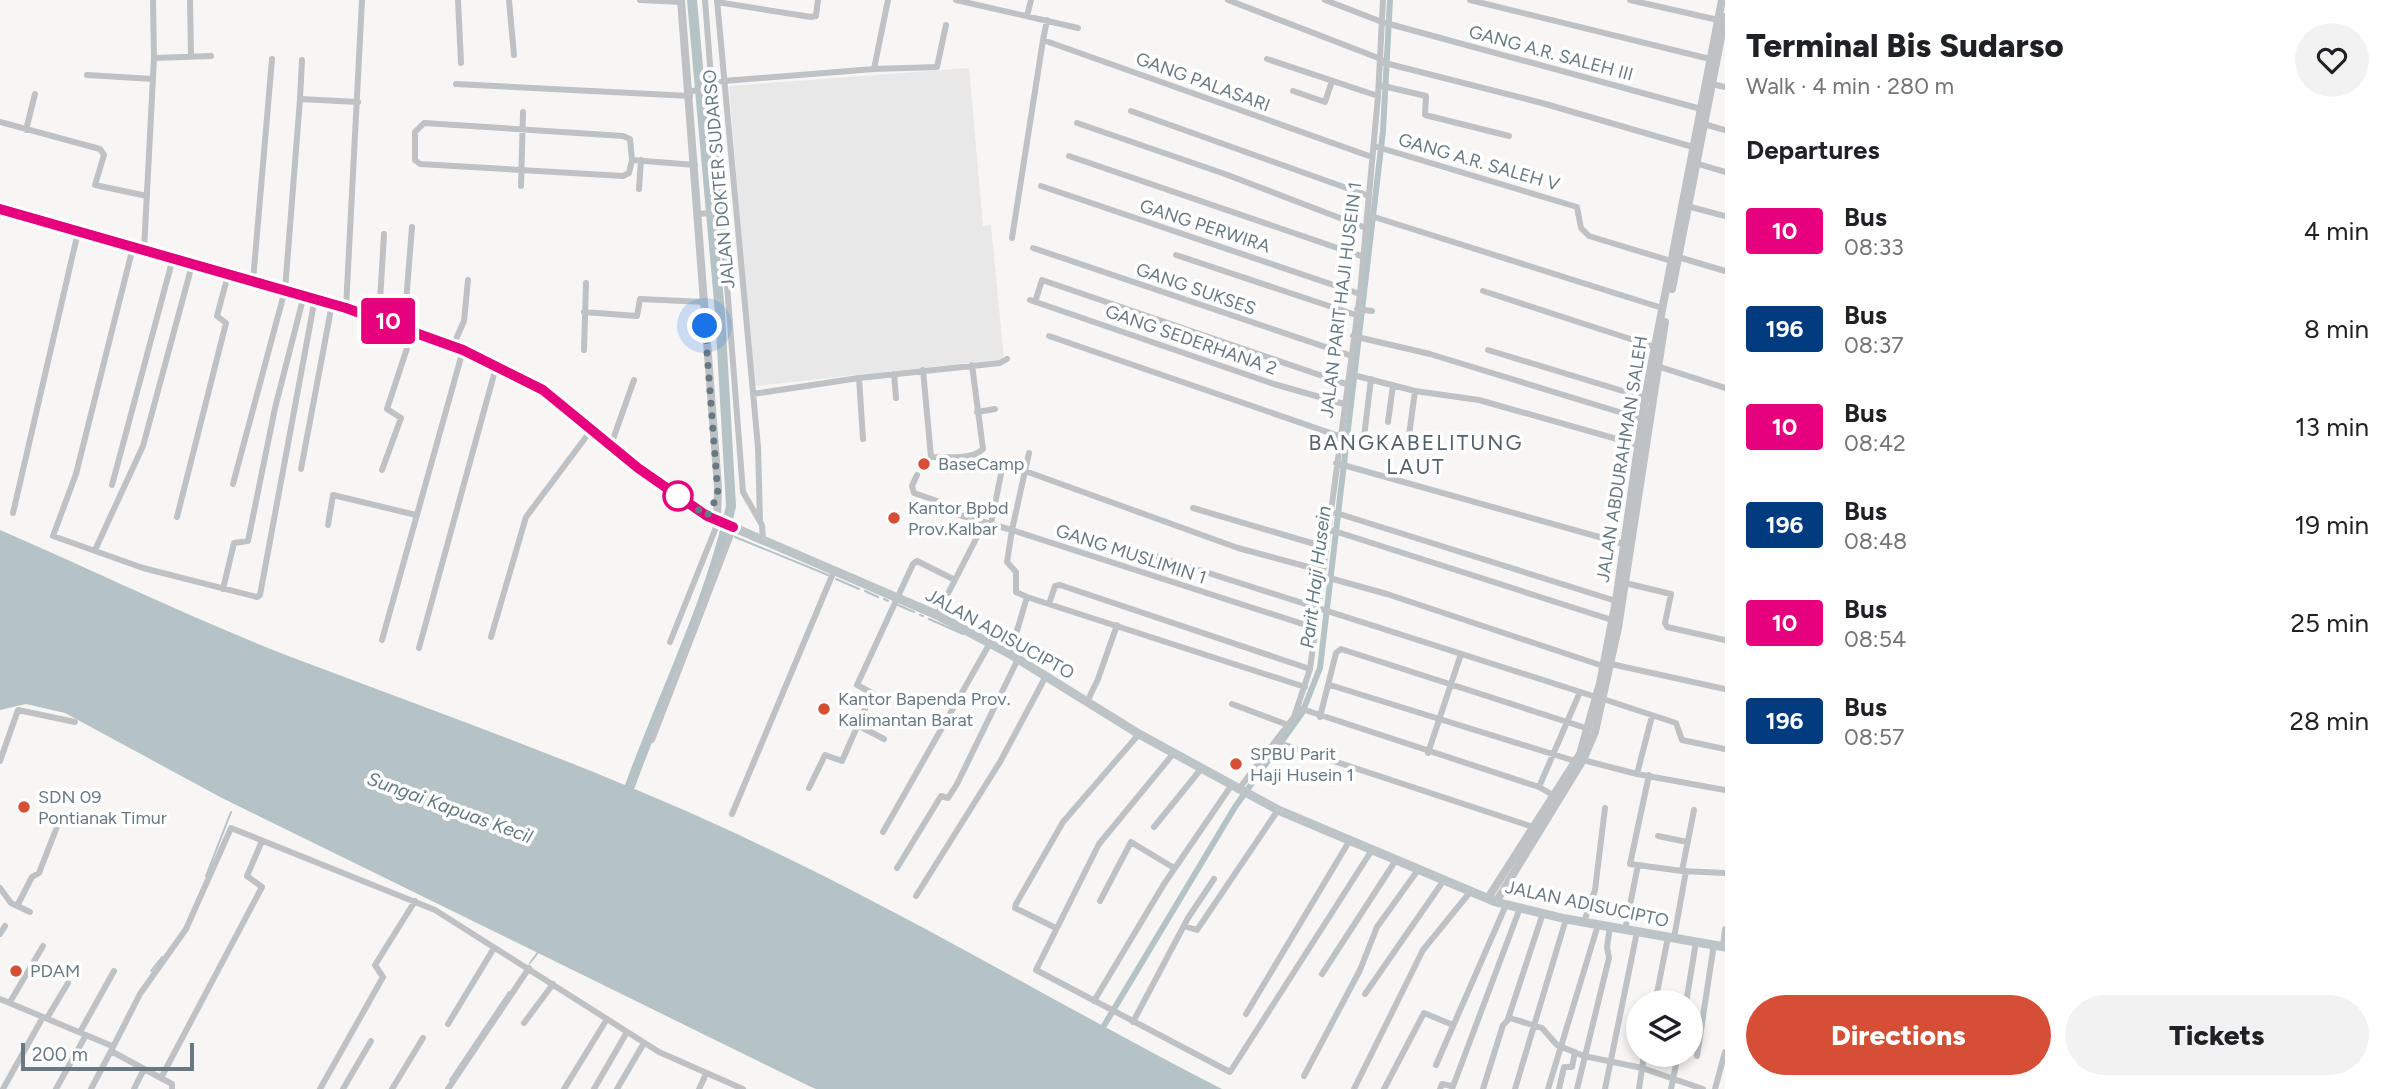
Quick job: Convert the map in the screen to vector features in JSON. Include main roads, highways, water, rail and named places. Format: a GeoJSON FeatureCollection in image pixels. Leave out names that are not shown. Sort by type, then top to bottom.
{"type":"FeatureCollection","features":[{"type":"Feature","properties":{"kind":"main road","name":"JALAN ADISUCIPTO"},"geometry":{"type":"LineString","coordinates":[[0,209],[315,298],[408,328],[463,350],[543,390],[638,468],[723,522],[937,615],[1014,656],[1139,734],[1278,810],[1497,901],[1566,919],[1721,946]]}},
{"type":"Feature","properties":{"kind":"water","name":"Sungai Kapuas Kecil"},"geometry":{"type":"Polygon","coordinates":[[[0,530],[254,642],[525,745],[642,792],[756,843],[874,902],[1222,1089],[816,1089],[809,1086],[222,798],[65,713],[26,704],[0,710],[0,530]]]}},
{"type":"Feature","properties":{"kind":"waterway"},"geometry":{"type":"LineString","coordinates":[[630,786],[699,613],[731,506],[720,313],[692,0]]}},
{"type":"Feature","properties":{"kind":"waterway","name":"Parit Haji Husein"},"geometry":{"type":"LineString","coordinates":[[1099,1034],[1235,807],[1302,713],[1320,668],[1383,131],[1390,0]]}},
{"type":"Feature","properties":{"kind":"waterway"},"geometry":{"type":"LineString","coordinates":[[735,537],[828,575]]}},
{"type":"Feature","properties":{"kind":"waterway"},"geometry":{"type":"LineString","coordinates":[[836,579],[859,589]]}},
{"type":"Feature","properties":{"kind":"waterway"},"geometry":{"type":"LineString","coordinates":[[865,591],[878,597]]}},
{"type":"Feature","properties":{"kind":"waterway"},"geometry":{"type":"LineString","coordinates":[[884,599],[888,601]]}},
{"type":"Feature","properties":{"kind":"waterway"},"geometry":{"type":"LineString","coordinates":[[898,605],[914,612]]}},
{"type":"Feature","properties":{"kind":"waterway"},"geometry":{"type":"LineString","coordinates":[[929,619],[963,634]]}},
{"type":"Feature","properties":{"kind":"waterway"},"geometry":{"type":"LineString","coordinates":[[206,876],[231,812]]}},
{"type":"Feature","properties":{"kind":"waterway"},"geometry":{"type":"LineString","coordinates":[[530,963],[539,951]]}},
{"type":"Feature","properties":{"kind":"waterway"},"geometry":{"type":"LineString","coordinates":[[151,971],[162,957]]}},
{"type":"Feature","properties":{"kind":"waterway"},"geometry":{"type":"LineString","coordinates":[[450,1080],[509,992]]}},
{"type":"Feature","properties":{"kind":"place","name":"BaseCamp"},"geometry":{"type":"Point","coordinates":[924,464]}},
{"type":"Feature","properties":{"kind":"place","name":"Kantor Bpbd Prov.Kalbar"},"geometry":{"type":"Point","coordinates":[894,518]}},
{"type":"Feature","properties":{"kind":"place","name":"Kantor Bapenda Prov. Kalimantan Barat"},"geometry":{"type":"Point","coordinates":[824,709]}},
{"type":"Feature","properties":{"kind":"place","name":"SPBU Parit Haji Husein 1"},"geometry":{"type":"Point","coordinates":[1236,764]}},
{"type":"Feature","properties":{"kind":"place","name":"SDN 09 Pontianak Timur"},"geometry":{"type":"Point","coordinates":[24,807]}},
{"type":"Feature","properties":{"kind":"place","name":"PDAM"},"geometry":{"type":"Point","coordinates":[16,971]}},
{"type":"Feature","properties":{"kind":"district","name":"BANGKABELITUNG LAUT"},"geometry":{"type":"Point","coordinates":[1416,455]}}]}
